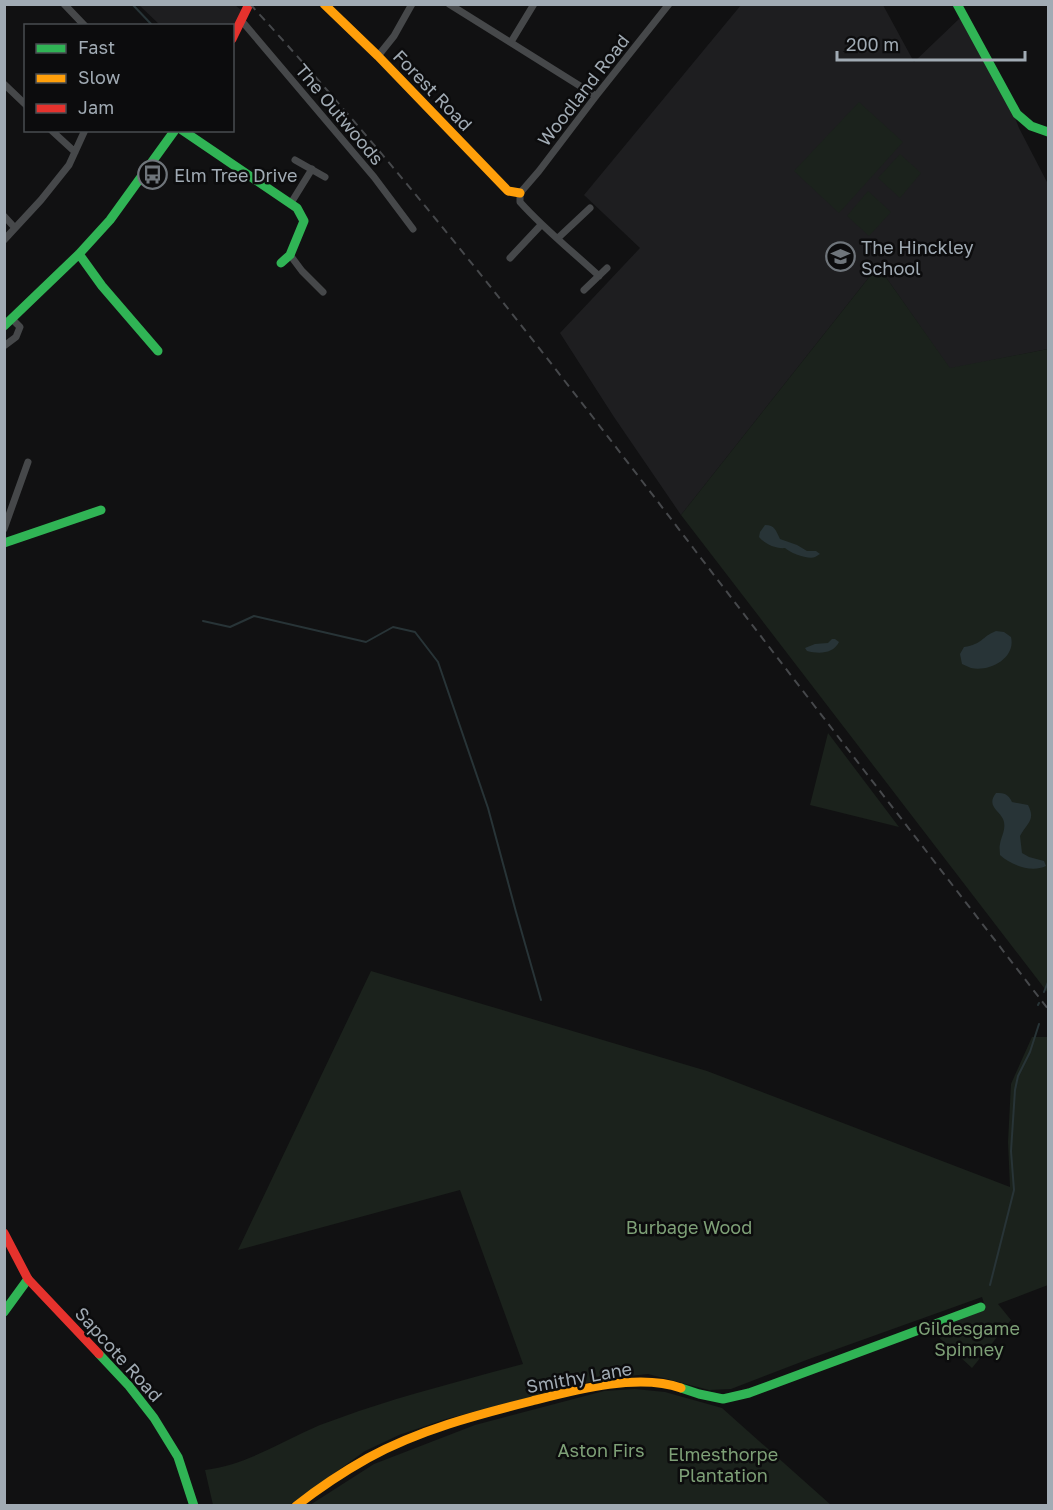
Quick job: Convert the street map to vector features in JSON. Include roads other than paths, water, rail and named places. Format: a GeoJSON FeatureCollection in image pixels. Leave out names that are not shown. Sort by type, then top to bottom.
{"type":"FeatureCollection","features":[{"type":"Feature","properties":{"kind":"street"},"geometry":{"type":"LineString","coordinates":[[64,4],[83,24]]}},
{"type":"Feature","properties":{"kind":"street"},"geometry":{"type":"LineString","coordinates":[[234,35],[249,4]]}},
{"type":"Feature","properties":{"kind":"street","name":"Forest Road"},"geometry":{"type":"LineString","coordinates":[[324,4],[378,56],[508,191],[520,193]]}},
{"type":"Feature","properties":{"kind":"street"},"geometry":{"type":"LineString","coordinates":[[378,56],[394,36],[412,4]]}},
{"type":"Feature","properties":{"kind":"street"},"geometry":{"type":"LineString","coordinates":[[450,4],[596,96]]}},
{"type":"Feature","properties":{"kind":"street"},"geometry":{"type":"LineString","coordinates":[[510,42],[534,4]]}},
{"type":"Feature","properties":{"kind":"street","name":"Woodland Road"},"geometry":{"type":"LineString","coordinates":[[520,193],[669,4]]}},
{"type":"Feature","properties":{"kind":"street"},"geometry":{"type":"LineString","coordinates":[[957,4],[1017,114],[1034,128],[1048,132]]}},
{"type":"Feature","properties":{"kind":"street","name":"The Outwoods"},"geometry":{"type":"LineString","coordinates":[[242,17],[374,177],[413,229]]}},
{"type":"Feature","properties":{"kind":"street"},"geometry":{"type":"LineString","coordinates":[[4,84],[24,103]]}},
{"type":"Feature","properties":{"kind":"street"},"geometry":{"type":"LineString","coordinates":[[53,132],[75,152]]}},
{"type":"Feature","properties":{"kind":"street"},"geometry":{"type":"LineString","coordinates":[[4,240],[69,165],[84,132]]}},
{"type":"Feature","properties":{"kind":"street"},"geometry":{"type":"LineString","coordinates":[[4,326],[80,254],[110,220],[174,132]]}},
{"type":"Feature","properties":{"kind":"street"},"geometry":{"type":"LineString","coordinates":[[185,132],[297,208],[304,221],[290,255],[281,263]]}},
{"type":"Feature","properties":{"kind":"street"},"geometry":{"type":"LineString","coordinates":[[295,159],[325,177]]}},
{"type":"Feature","properties":{"kind":"street"},"geometry":{"type":"LineString","coordinates":[[291,203],[312,169]]}},
{"type":"Feature","properties":{"kind":"street"},"geometry":{"type":"LineString","coordinates":[[520,193],[520,202],[541,225],[599,276]]}},
{"type":"Feature","properties":{"kind":"street"},"geometry":{"type":"LineString","coordinates":[[558,238],[590,208]]}},
{"type":"Feature","properties":{"kind":"street"},"geometry":{"type":"LineString","coordinates":[[4,216],[15,228]]}},
{"type":"Feature","properties":{"kind":"street"},"geometry":{"type":"LineString","coordinates":[[510,258],[541,225]]}},
{"type":"Feature","properties":{"kind":"street"},"geometry":{"type":"LineString","coordinates":[[80,254],[105,289],[158,351]]}},
{"type":"Feature","properties":{"kind":"street"},"geometry":{"type":"LineString","coordinates":[[290,255],[323,292]]}},
{"type":"Feature","properties":{"kind":"street"},"geometry":{"type":"LineString","coordinates":[[584,290],[607,268]]}},
{"type":"Feature","properties":{"kind":"street"},"geometry":{"type":"LineString","coordinates":[[4,346],[16,337],[21,327],[12,319]]}},
{"type":"Feature","properties":{"kind":"street"},"geometry":{"type":"LineString","coordinates":[[4,529],[28,462]]}},
{"type":"Feature","properties":{"kind":"street"},"geometry":{"type":"LineString","coordinates":[[4,543],[101,510]]}},
{"type":"Feature","properties":{"kind":"street","name":"Sapcote Road"},"geometry":{"type":"LineString","coordinates":[[4,1233],[28,1279],[129,1386],[154,1418],[178,1457],[194,1506]]}},
{"type":"Feature","properties":{"kind":"street"},"geometry":{"type":"LineString","coordinates":[[4,1312],[28,1279]]}},
{"type":"Feature","properties":{"kind":"street","name":"Smithy Lane"},"geometry":{"type":"LineString","coordinates":[[296,1506],[325,1484],[369,1457],[421,1433],[499,1409],[576,1390],[635,1382],[670,1384],[723,1399],[749,1393],[981,1307]]}},
{"type":"Feature","properties":{"kind":"waterway"},"geometry":{"type":"LineString","coordinates":[[132,4],[151,24]]}},
{"type":"Feature","properties":{"kind":"waterway"},"geometry":{"type":"LineString","coordinates":[[203,621],[230,627],[254,616],[366,642],[393,627],[415,632],[438,662],[488,808],[541,1000]]}},
{"type":"Feature","properties":{"kind":"waterway"},"geometry":{"type":"LineString","coordinates":[[1044,992],[1048,982]]}},
{"type":"Feature","properties":{"kind":"waterway"},"geometry":{"type":"LineString","coordinates":[[990,1285],[1014,1190],[1011,1151],[1015,1090],[1018,1076],[1030,1052],[1039,1024]]}},
{"type":"Feature","properties":{"kind":"railway"},"geometry":{"type":"LineString","coordinates":[[250,4],[309,69],[423,203],[533,340],[1048,1009]]}},
{"type":"Feature","properties":{"kind":"place","name":"Elm Tree Drive"},"geometry":{"type":"Point","coordinates":[153,175]}},
{"type":"Feature","properties":{"kind":"place","name":"The Hinckley School"},"geometry":{"type":"Point","coordinates":[840,257]}},
{"type":"Feature","properties":{"kind":"park label","name":"Burbage Wood"},"geometry":{"type":"Point","coordinates":[689,1227]}},
{"type":"Feature","properties":{"kind":"park label","name":"Gildesgame Spinney"},"geometry":{"type":"Point","coordinates":[969,1338]}},
{"type":"Feature","properties":{"kind":"park label","name":"Aston Firs"},"geometry":{"type":"Point","coordinates":[601,1450]}},
{"type":"Feature","properties":{"kind":"park label","name":"Elmesthorpe Plantation"},"geometry":{"type":"Point","coordinates":[723,1464]}}]}
